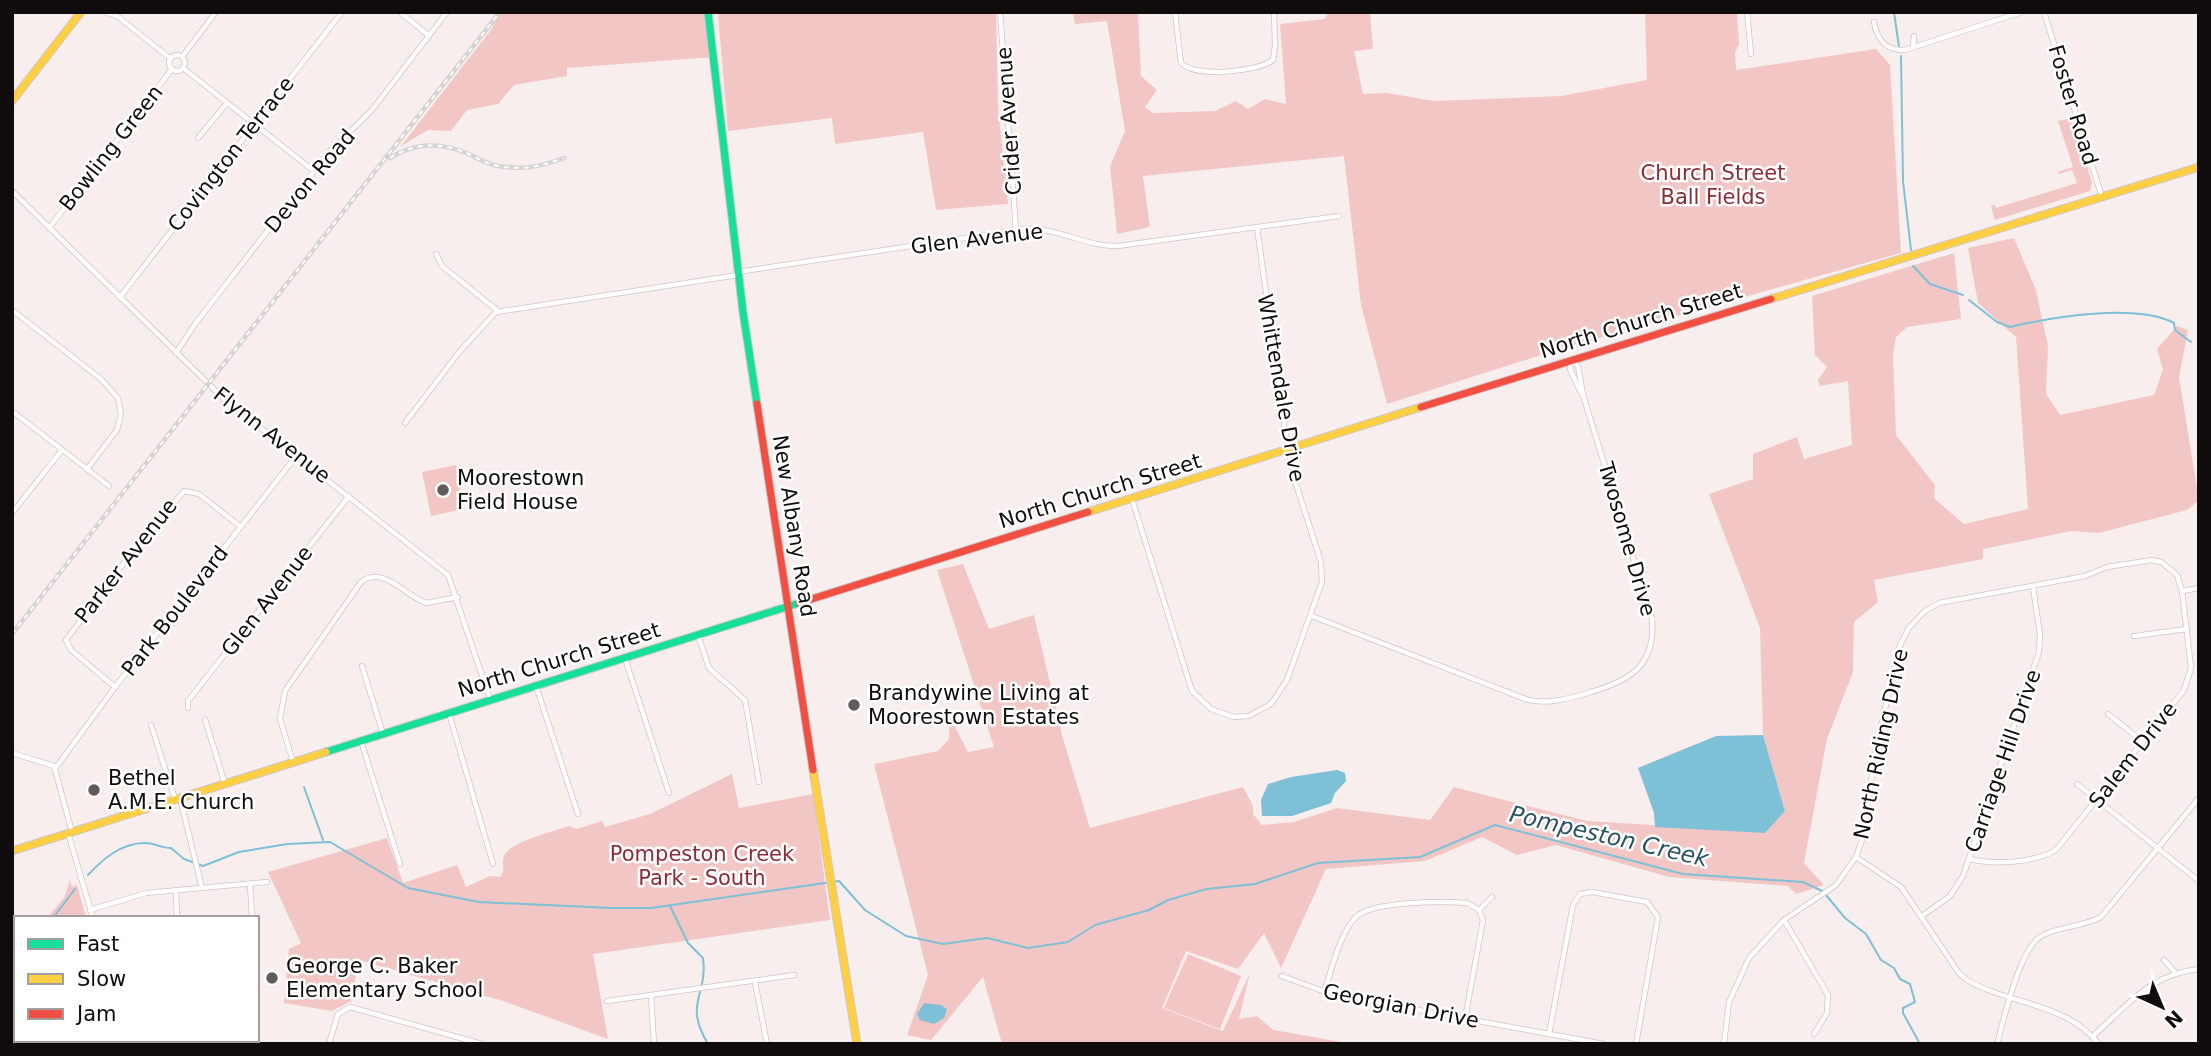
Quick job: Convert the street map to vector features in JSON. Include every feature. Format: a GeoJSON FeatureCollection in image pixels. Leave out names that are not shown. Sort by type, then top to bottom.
{"type":"FeatureCollection","features":[{"type":"Feature","properties":{"kind":"main road"},"geometry":{"type":"LineString","coordinates":[[12,101],[80,12]]}},
{"type":"Feature","properties":{"kind":"main road","name":"New Albany Road"},"geometry":{"type":"LineString","coordinates":[[708,12],[738,273],[829,877],[857,1044]]}},
{"type":"Feature","properties":{"kind":"main road","name":"North Church Street"},"geometry":{"type":"LineString","coordinates":[[12,851],[490,699],[2199,167]]}},
{"type":"Feature","properties":{"kind":"street"},"geometry":{"type":"LineString","coordinates":[[105,12],[115,14],[171,58]]}},
{"type":"Feature","properties":{"kind":"street"},"geometry":{"type":"LineString","coordinates":[[182,57],[216,12]]}},
{"type":"Feature","properties":{"kind":"street","name":"Covington Terrace"},"geometry":{"type":"LineString","coordinates":[[120,297],[342,12]]}},
{"type":"Feature","properties":{"kind":"street"},"geometry":{"type":"LineString","coordinates":[[400,12],[429,36]]}},
{"type":"Feature","properties":{"kind":"street","name":"Devon Road"},"geometry":{"type":"LineString","coordinates":[[176,353],[195,324],[314,171],[339,140],[372,110],[447,12]]}},
{"type":"Feature","properties":{"kind":"street","name":"Crider Avenue"},"geometry":{"type":"LineString","coordinates":[[1000,12],[1016,230]]}},
{"type":"Feature","properties":{"kind":"street"},"geometry":{"type":"LineString","coordinates":[[1175,12],[1178,54],[1184,67],[1210,72],[1264,65],[1275,55],[1274,12]]}},
{"type":"Feature","properties":{"kind":"street"},"geometry":{"type":"LineString","coordinates":[[1747,12],[1751,54]]}},
{"type":"Feature","properties":{"kind":"street"},"geometry":{"type":"LineString","coordinates":[[1874,22],[1875,31],[1884,45],[1897,50],[2022,12]]}},
{"type":"Feature","properties":{"kind":"street","name":"Foster Road"},"geometry":{"type":"LineString","coordinates":[[2044,12],[2102,197]]}},
{"type":"Feature","properties":{"kind":"street"},"geometry":{"type":"LineString","coordinates":[[1913,47],[1914,36]]}},
{"type":"Feature","properties":{"kind":"street","name":"Bowling Green"},"geometry":{"type":"LineString","coordinates":[[49,228],[172,69],[171,58],[182,57],[183,68],[172,69]]}},
{"type":"Feature","properties":{"kind":"street"},"geometry":{"type":"LineString","coordinates":[[183,68],[314,171]]}},
{"type":"Feature","properties":{"kind":"street"},"geometry":{"type":"LineString","coordinates":[[198,138],[228,103]]}},
{"type":"Feature","properties":{"kind":"street","name":"Flynn Avenue"},"geometry":{"type":"LineString","coordinates":[[12,191],[233,406],[442,569],[452,580],[490,699]]}},
{"type":"Feature","properties":{"kind":"street","name":"Glen Avenue"},"geometry":{"type":"LineString","coordinates":[[498,311],[1016,230],[1054,230],[1109,247],[1339,216]]}},
{"type":"Feature","properties":{"kind":"street","name":"Whittendale Drive"},"geometry":{"type":"LineString","coordinates":[[1132,499],[1188,682],[1197,698],[1211,709],[1241,717],[1257,714],[1271,704],[1287,680],[1321,592],[1322,572],[1288,450],[1257,227]]}},
{"type":"Feature","properties":{"kind":"street"},"geometry":{"type":"LineString","coordinates":[[405,423],[488,317],[498,311],[442,265],[436,254]]}},
{"type":"Feature","properties":{"kind":"street"},"geometry":{"type":"LineString","coordinates":[[12,310],[101,379],[118,398],[121,414],[117,430],[87,469]]}},
{"type":"Feature","properties":{"kind":"street","name":"Twosome Drive"},"geometry":{"type":"LineString","coordinates":[[1312,615],[1528,700],[1548,702],[1567,699],[1615,684],[1631,676],[1643,663],[1651,647],[1652,619],[1583,395],[1578,366],[1571,361]]}},
{"type":"Feature","properties":{"kind":"street"},"geometry":{"type":"LineString","coordinates":[[12,411],[109,486]]}},
{"type":"Feature","properties":{"kind":"street"},"geometry":{"type":"LineString","coordinates":[[12,513],[62,450]]}},
{"type":"Feature","properties":{"kind":"street","name":"Park Boulevard"},"geometry":{"type":"LineString","coordinates":[[55,769],[115,687],[296,455]]}},
{"type":"Feature","properties":{"kind":"street","name":"Parker Avenue"},"geometry":{"type":"LineString","coordinates":[[115,687],[71,650],[66,644],[67,637],[182,492],[189,490],[199,494],[240,527]]}},
{"type":"Feature","properties":{"kind":"street","name":"Glen Avenue"},"geometry":{"type":"LineString","coordinates":[[188,708],[188,701],[349,496]]}},
{"type":"Feature","properties":{"kind":"street","name":"Salem Drive"},"geometry":{"type":"LineString","coordinates":[[1970,859],[1993,862],[2047,855],[2064,842],[2177,701],[2189,680],[2191,661],[2182,591],[2177,575],[2167,564],[2152,560],[2131,564]]}},
{"type":"Feature","properties":{"kind":"street","name":"North Riding Drive"},"geometry":{"type":"LineString","coordinates":[[1724,1044],[1729,1002],[1741,971],[1758,945],[1784,919],[1836,884],[1856,857],[1863,837],[1876,748],[1899,648],[1909,629],[1925,611],[1939,603],[2033,587],[2131,564]]}},
{"type":"Feature","properties":{"kind":"street"},"geometry":{"type":"LineString","coordinates":[[293,763],[280,719],[285,691],[361,582],[371,576],[381,577],[426,603],[458,597]]}},
{"type":"Feature","properties":{"kind":"street","name":"Carriage Hill Drive"},"geometry":{"type":"LineString","coordinates":[[1922,916],[1951,896],[1970,859],[2036,661],[2040,634],[2033,587]]}},
{"type":"Feature","properties":{"kind":"street"},"geometry":{"type":"LineString","coordinates":[[2182,591],[2199,588]]}},
{"type":"Feature","properties":{"kind":"street"},"geometry":{"type":"LineString","coordinates":[[2134,636],[2187,629]]}},
{"type":"Feature","properties":{"kind":"street"},"geometry":{"type":"LineString","coordinates":[[698,635],[709,668],[746,700],[759,782]]}},
{"type":"Feature","properties":{"kind":"street"},"geometry":{"type":"LineString","coordinates":[[625,657],[669,793]]}},
{"type":"Feature","properties":{"kind":"street"},"geometry":{"type":"LineString","coordinates":[[362,666],[383,735]]}},
{"type":"Feature","properties":{"kind":"street"},"geometry":{"type":"LineString","coordinates":[[536,686],[578,814]]}},
{"type":"Feature","properties":{"kind":"street"},"geometry":{"type":"LineString","coordinates":[[449,713],[494,864]]}},
{"type":"Feature","properties":{"kind":"street"},"geometry":{"type":"LineString","coordinates":[[2108,714],[2143,742]]}},
{"type":"Feature","properties":{"kind":"street"},"geometry":{"type":"LineString","coordinates":[[205,719],[225,784]]}},
{"type":"Feature","properties":{"kind":"street"},"geometry":{"type":"LineString","coordinates":[[151,725],[177,799],[202,888]]}},
{"type":"Feature","properties":{"kind":"street"},"geometry":{"type":"LineString","coordinates":[[361,741],[400,864]]}},
{"type":"Feature","properties":{"kind":"street"},"geometry":{"type":"LineString","coordinates":[[12,753],[48,763],[55,769],[92,916]]}},
{"type":"Feature","properties":{"kind":"street"},"geometry":{"type":"LineString","coordinates":[[2077,784],[2199,881]]}},
{"type":"Feature","properties":{"kind":"street"},"geometry":{"type":"LineString","coordinates":[[1997,1044],[2011,996],[2035,940],[2101,918],[2199,798]]}},
{"type":"Feature","properties":{"kind":"street"},"geometry":{"type":"LineString","coordinates":[[1856,857],[1901,887],[1959,974],[1978,986],[2062,1014],[2099,1044]]}},
{"type":"Feature","properties":{"kind":"street"},"geometry":{"type":"LineString","coordinates":[[90,910],[139,894],[267,882]]}},
{"type":"Feature","properties":{"kind":"street"},"geometry":{"type":"LineString","coordinates":[[250,884],[252,916]]}},
{"type":"Feature","properties":{"kind":"street"},"geometry":{"type":"LineString","coordinates":[[176,890],[177,916]]}},
{"type":"Feature","properties":{"kind":"street"},"geometry":{"type":"LineString","coordinates":[[1549,1034],[1573,905],[1580,894],[1592,892],[1647,902],[1658,917],[1636,1044]]}},
{"type":"Feature","properties":{"kind":"street"},"geometry":{"type":"LineString","coordinates":[[1479,910],[1492,897]]}},
{"type":"Feature","properties":{"kind":"street"},"geometry":{"type":"LineString","coordinates":[[1324,992],[1346,932],[1356,917],[1366,910],[1462,903],[1479,910],[1483,920],[1465,1019]]}},
{"type":"Feature","properties":{"kind":"street"},"geometry":{"type":"LineString","coordinates":[[1784,919],[1828,995],[1827,1013],[1814,1034]]}},
{"type":"Feature","properties":{"kind":"street"},"geometry":{"type":"LineString","coordinates":[[2164,960],[2175,971]]}},
{"type":"Feature","properties":{"kind":"street"},"geometry":{"type":"LineString","coordinates":[[2092,1036],[2150,985],[2175,971],[2199,968]]}},
{"type":"Feature","properties":{"kind":"street"},"geometry":{"type":"LineString","coordinates":[[607,1001],[793,975]]}},
{"type":"Feature","properties":{"kind":"street","name":"Georgian Drive"},"geometry":{"type":"LineString","coordinates":[[1282,976],[1324,992],[1604,1044]]}},
{"type":"Feature","properties":{"kind":"street"},"geometry":{"type":"LineString","coordinates":[[755,982],[767,1044]]}},
{"type":"Feature","properties":{"kind":"street"},"geometry":{"type":"LineString","coordinates":[[650,995],[654,1044]]}},
{"type":"Feature","properties":{"kind":"street"},"geometry":{"type":"LineString","coordinates":[[329,1044],[338,1014],[345,1007],[482,1044]]}},
{"type":"Feature","properties":{"kind":"green space"},"geometry":{"type":"Polygon","coordinates":[[[499,12],[708,12],[713,57],[567,68],[567,76],[514,85],[498,104],[467,110],[451,131],[428,130],[401,146],[491,30],[499,12]]]}},
{"type":"Feature","properties":{"kind":"green space"},"geometry":{"type":"Polygon","coordinates":[[[996,12],[998,106],[1008,204],[936,210],[923,132],[835,144],[832,118],[728,131],[718,13],[996,12]]]}},
{"type":"Feature","properties":{"kind":"green space","name":"Church Street Ball Fields"},"geometry":{"type":"Polygon","coordinates":[[[1073,12],[1138,12],[1141,76],[1157,90],[1145,107],[1153,113],[1215,111],[1236,101],[1248,109],[1265,99],[1286,104],[1280,24],[1325,19],[1329,12],[1370,12],[1373,49],[1354,51],[1363,94],[1387,93],[1434,101],[1561,96],[1647,80],[1645,12],[1737,12],[1739,44],[1735,53],[1736,70],[1876,49],[1890,65],[1901,253],[1563,348],[1387,404],[1361,305],[1344,156],[1143,176],[1150,227],[1117,234],[1110,166],[1125,131],[1107,21],[1075,24],[1073,12]]]}},
{"type":"Feature","properties":{"kind":"green space"},"geometry":{"type":"Polygon","coordinates":[[[2058,121],[2072,121],[2092,182],[2090,191],[1995,220],[1991,207],[1994,204],[1996,208],[2077,183],[2072,170],[2059,174],[2058,172],[2073,167],[2058,121]]]}},
{"type":"Feature","properties":{"kind":"green space"},"geometry":{"type":"Polygon","coordinates":[[[2014,238],[2036,290],[2048,346],[2046,394],[2060,415],[2154,395],[2163,370],[2157,349],[2177,326],[2188,330],[2179,377],[2199,500],[2187,510],[2099,533],[2072,531],[1983,549],[1983,559],[1874,580],[1878,602],[1854,622],[1853,672],[1827,739],[1804,863],[1824,885],[1796,894],[1788,886],[1669,877],[1556,845],[1517,855],[1482,837],[1425,861],[1326,869],[1281,968],[1264,933],[1238,969],[1186,951],[1162,1008],[1223,1031],[1250,973],[1239,1019],[1257,1016],[1273,1030],[1353,1044],[1002,1044],[983,977],[931,1040],[907,1035],[928,975],[874,764],[938,751],[949,739],[950,717],[968,752],[994,747],[937,570],[963,564],[989,629],[1034,615],[1062,735],[1090,828],[1243,787],[1253,806],[1253,814],[1262,825],[1294,822],[1337,808],[1430,820],[1454,787],[1587,821],[1765,832],[1785,811],[1763,735],[1760,628],[1709,494],[1753,479],[1753,454],[1797,437],[1804,459],[1852,445],[1848,381],[1820,386],[1818,380],[1827,367],[1815,355],[1812,296],[1954,253],[1961,319],[1907,327],[1896,337],[1893,355],[1896,435],[1935,485],[1934,498],[1964,524],[2028,509],[2016,337],[1978,303],[1968,248],[2014,238]]]}},
{"type":"Feature","properties":{"kind":"green space","name":"Moorestown Field House"},"geometry":{"type":"Polygon","coordinates":[[[456,465],[464,509],[431,516],[422,472],[456,465]]]}},
{"type":"Feature","properties":{"kind":"green space","name":"Pompeston Creek Park - South"},"geometry":{"type":"Polygon","coordinates":[[[732,774],[739,808],[813,794],[830,920],[593,954],[608,1039],[503,1001],[359,960],[351,1001],[332,1011],[284,1003],[289,949],[301,943],[268,872],[387,838],[403,883],[457,865],[466,887],[490,876],[500,877],[504,856],[514,846],[523,842],[569,826],[577,829],[602,821],[605,827],[650,814],[732,774]]]}},
{"type":"Feature","properties":{"kind":"green space"},"geometry":{"type":"Polygon","coordinates":[[[70,880],[72,887],[77,885],[85,916],[49,916],[64,898],[70,880]]]}},
{"type":"Feature","properties":{"kind":"green space"},"geometry":{"type":"Polygon","coordinates":[[[1188,954],[1241,976],[1220,1029],[1164,1008],[1188,954]]]}},
{"type":"Feature","properties":{"kind":"green space"},"geometry":{"type":"Polygon","coordinates":[[[14,956],[12,1010],[12,958],[14,956]]]}},
{"type":"Feature","properties":{"kind":"water"},"geometry":{"type":"Polygon","coordinates":[[[1763,735],[1785,811],[1765,833],[1655,827],[1654,813],[1638,768],[1716,736],[1763,735]]]}},
{"type":"Feature","properties":{"kind":"water"},"geometry":{"type":"Polygon","coordinates":[[[1337,770],[1345,773],[1346,781],[1335,793],[1331,803],[1292,816],[1262,816],[1261,800],[1268,784],[1291,777],[1337,770]]]}},
{"type":"Feature","properties":{"kind":"water"},"geometry":{"type":"Polygon","coordinates":[[[924,1003],[941,1005],[947,1009],[944,1018],[934,1024],[920,1020],[917,1014],[924,1003]]]}},
{"type":"Feature","properties":{"kind":"waterway"},"geometry":{"type":"LineString","coordinates":[[1894,12],[1899,47]]}},
{"type":"Feature","properties":{"kind":"waterway"},"geometry":{"type":"LineString","coordinates":[[1901,56],[1903,181],[1911,250]]}},
{"type":"Feature","properties":{"kind":"waterway"},"geometry":{"type":"LineString","coordinates":[[1913,266],[1930,284],[1963,295]]}},
{"type":"Feature","properties":{"kind":"waterway"},"geometry":{"type":"LineString","coordinates":[[1969,300],[1997,322],[2010,327],[2070,316],[2138,314],[2174,323],[2175,330],[2191,342]]}},
{"type":"Feature","properties":{"kind":"waterway"},"geometry":{"type":"LineString","coordinates":[[304,787],[323,840]]}},
{"type":"Feature","properties":{"kind":"waterway","name":"Pompeston Creek"},"geometry":{"type":"LineString","coordinates":[[88,875],[113,853],[136,844],[148,843],[171,848],[184,859],[203,866],[239,852],[287,844],[330,842],[408,888],[479,902],[651,908],[839,881],[865,910],[906,936],[943,944],[987,938],[1028,948],[1068,942],[1095,925],[1149,910],[1168,900],[1207,889],[1255,884],[1318,863],[1420,857],[1495,825],[1683,874],[1803,882],[1822,891]]}},
{"type":"Feature","properties":{"kind":"waterway","name":"Pompeston Creek"},"geometry":{"type":"LineString","coordinates":[[55,916],[75,889]]}},
{"type":"Feature","properties":{"kind":"waterway","name":"Pompeston Creek"},"geometry":{"type":"LineString","coordinates":[[1826,895],[1845,918],[1866,934],[1881,960],[1894,968],[1900,979],[1910,984],[1915,1002],[1903,1008],[1903,1013],[1920,1044]]}},
{"type":"Feature","properties":{"kind":"waterway"},"geometry":{"type":"LineString","coordinates":[[670,906],[688,943],[703,958],[704,971],[697,1018],[708,1044]]}},
{"type":"Feature","properties":{"kind":"railway"},"geometry":{"type":"LineString","coordinates":[[12,634],[500,12]]}},
{"type":"Feature","properties":{"kind":"railway"},"geometry":{"type":"LineString","coordinates":[[390,158],[409,149],[429,146],[448,147],[491,164],[512,168],[538,166],[564,158]]}},
{"type":"Feature","properties":{"kind":"traffic: fast"},"geometry":{"type":"LineString","coordinates":[[708,12],[743,312],[757,404]]}},
{"type":"Feature","properties":{"kind":"traffic: fast"},"geometry":{"type":"LineString","coordinates":[[326,752],[799,603]]}},
{"type":"Feature","properties":{"kind":"traffic: slow"},"geometry":{"type":"LineString","coordinates":[[12,101],[81,12]]}},
{"type":"Feature","properties":{"kind":"traffic: slow"},"geometry":{"type":"LineString","coordinates":[[1771,299],[2199,167]]}},
{"type":"Feature","properties":{"kind":"traffic: slow"},"geometry":{"type":"LineString","coordinates":[[1088,512],[1421,407]]}},
{"type":"Feature","properties":{"kind":"traffic: slow"},"geometry":{"type":"LineString","coordinates":[[12,851],[326,752]]}},
{"type":"Feature","properties":{"kind":"traffic: slow"},"geometry":{"type":"LineString","coordinates":[[813,770],[857,1044]]}},
{"type":"Feature","properties":{"kind":"traffic: jam"},"geometry":{"type":"LineString","coordinates":[[1421,407],[1771,299]]}},
{"type":"Feature","properties":{"kind":"traffic: jam"},"geometry":{"type":"LineString","coordinates":[[757,404],[813,770]]}},
{"type":"Feature","properties":{"kind":"traffic: jam"},"geometry":{"type":"LineString","coordinates":[[799,603],[1088,512]]}},
{"type":"Feature","properties":{"kind":"place","name":"Moorestown Field House"},"geometry":{"type":"Point","coordinates":[443,490]}},
{"type":"Feature","properties":{"kind":"place","name":"Brandywine Living at Moorestown Estates"},"geometry":{"type":"Point","coordinates":[854,705]}},
{"type":"Feature","properties":{"kind":"place","name":"Bethel A.M.E. Church"},"geometry":{"type":"Point","coordinates":[94,790]}},
{"type":"Feature","properties":{"kind":"place","name":"George C. Baker Elementary School"},"geometry":{"type":"Point","coordinates":[272,978]}}]}
